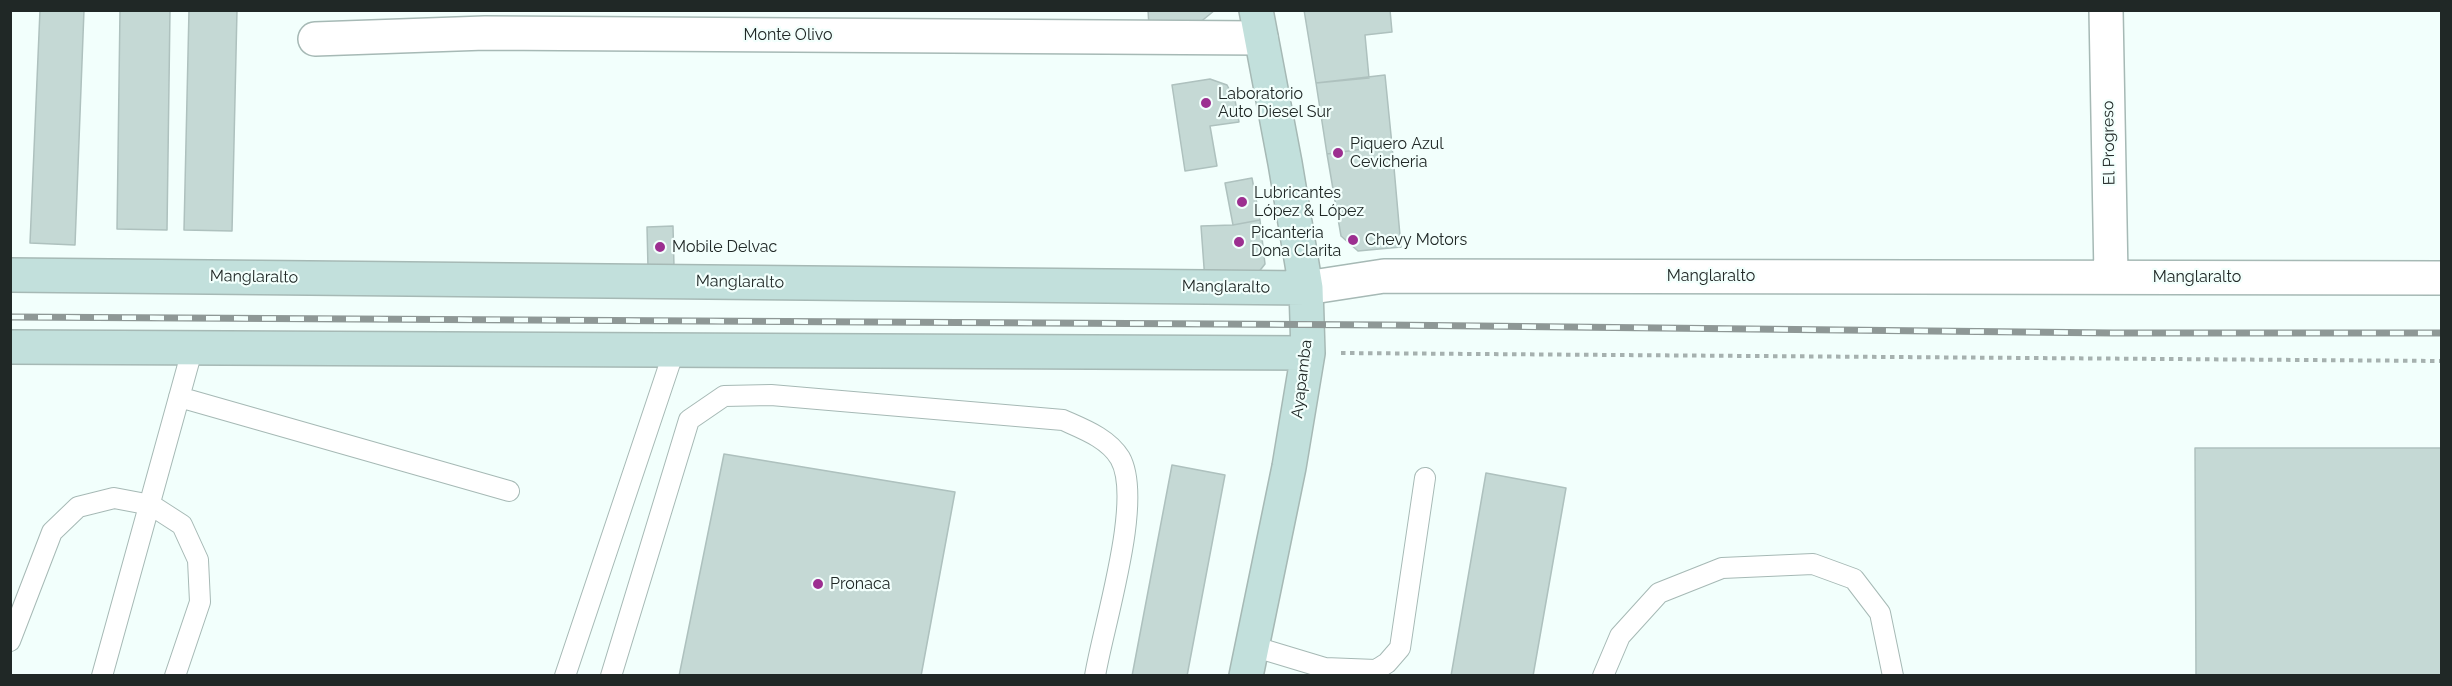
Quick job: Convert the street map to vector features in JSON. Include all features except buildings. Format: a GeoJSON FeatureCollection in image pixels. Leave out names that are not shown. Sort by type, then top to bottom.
{"type":"FeatureCollection","features":[{"type":"Feature","properties":{"kind":"main road","name":"Ayapamba"},"geometry":{"type":"LineString","coordinates":[[1249,661],[1290,466],[1308,353],[1306,288],[1259,24]]}},
{"type":"Feature","properties":{"kind":"main road","name":"Manglaralto"},"geometry":{"type":"LineString","coordinates":[[10,275],[1306,288]]}},
{"type":"Feature","properties":{"kind":"main road"},"geometry":{"type":"LineString","coordinates":[[10,347],[675,348],[1308,353]]}},
{"type":"Feature","properties":{"kind":"street","name":"El Progreso"},"geometry":{"type":"LineString","coordinates":[[2106,10],[2111,276]]}},
{"type":"Feature","properties":{"kind":"street","name":"Monte Olivo"},"geometry":{"type":"LineString","coordinates":[[315,39],[485,22],[1259,24]]}},
{"type":"Feature","properties":{"kind":"street","name":"Manglaralto"},"geometry":{"type":"LineString","coordinates":[[1306,288],[1384,276],[2442,278]]}},
{"type":"Feature","properties":{"kind":"lane"},"geometry":{"type":"LineString","coordinates":[[102,675],[194,347]]}},
{"type":"Feature","properties":{"kind":"lane"},"geometry":{"type":"LineString","coordinates":[[565,675],[675,348]]}},
{"type":"Feature","properties":{"kind":"lane"},"geometry":{"type":"LineString","coordinates":[[611,675],[689,420],[724,396],[771,395],[1063,420],[1099,437],[1120,458],[1128,485],[1124,543],[1095,675]]}},
{"type":"Feature","properties":{"kind":"lane"},"geometry":{"type":"LineString","coordinates":[[179,397],[509,491]]}},
{"type":"Feature","properties":{"kind":"lane"},"geometry":{"type":"LineString","coordinates":[[1249,661],[1376,670],[1387,663],[1400,648],[1425,478]]}},
{"type":"Feature","properties":{"kind":"lane"},"geometry":{"type":"LineString","coordinates":[[10,641],[52,532],[78,507],[114,498],[151,505],[182,525],[198,561],[200,603],[175,675]]}},
{"type":"Feature","properties":{"kind":"lane"},"geometry":{"type":"LineString","coordinates":[[1603,675],[1620,636],[1659,593],[1722,568],[1813,564],[1854,579],[1880,613],[1893,675]]}},
{"type":"Feature","properties":{"kind":"path"},"geometry":{"type":"LineString","coordinates":[[1308,353],[2442,361]]}},
{"type":"Feature","properties":{"kind":"railway"},"geometry":{"type":"LineString","coordinates":[[10,317],[1387,325],[2113,333],[2442,333]]}},
{"type":"Feature","properties":{"kind":"place","name":"Laboratorio Auto Diesel Sur"},"geometry":{"type":"Point","coordinates":[1206,103]}},
{"type":"Feature","properties":{"kind":"place","name":"Piquero Azul Cevicheria"},"geometry":{"type":"Point","coordinates":[1338,153]}},
{"type":"Feature","properties":{"kind":"place","name":"Lubricantes López & López"},"geometry":{"type":"Point","coordinates":[1242,202]}},
{"type":"Feature","properties":{"kind":"place","name":"Chevy Motors"},"geometry":{"type":"Point","coordinates":[1353,240]}},
{"type":"Feature","properties":{"kind":"place","name":"Picanteria Dona Clarita"},"geometry":{"type":"Point","coordinates":[1239,242]}},
{"type":"Feature","properties":{"kind":"place","name":"Mobile Delvac"},"geometry":{"type":"Point","coordinates":[660,247]}},
{"type":"Feature","properties":{"kind":"place","name":"Pronaca"},"geometry":{"type":"Point","coordinates":[818,584]}}]}
